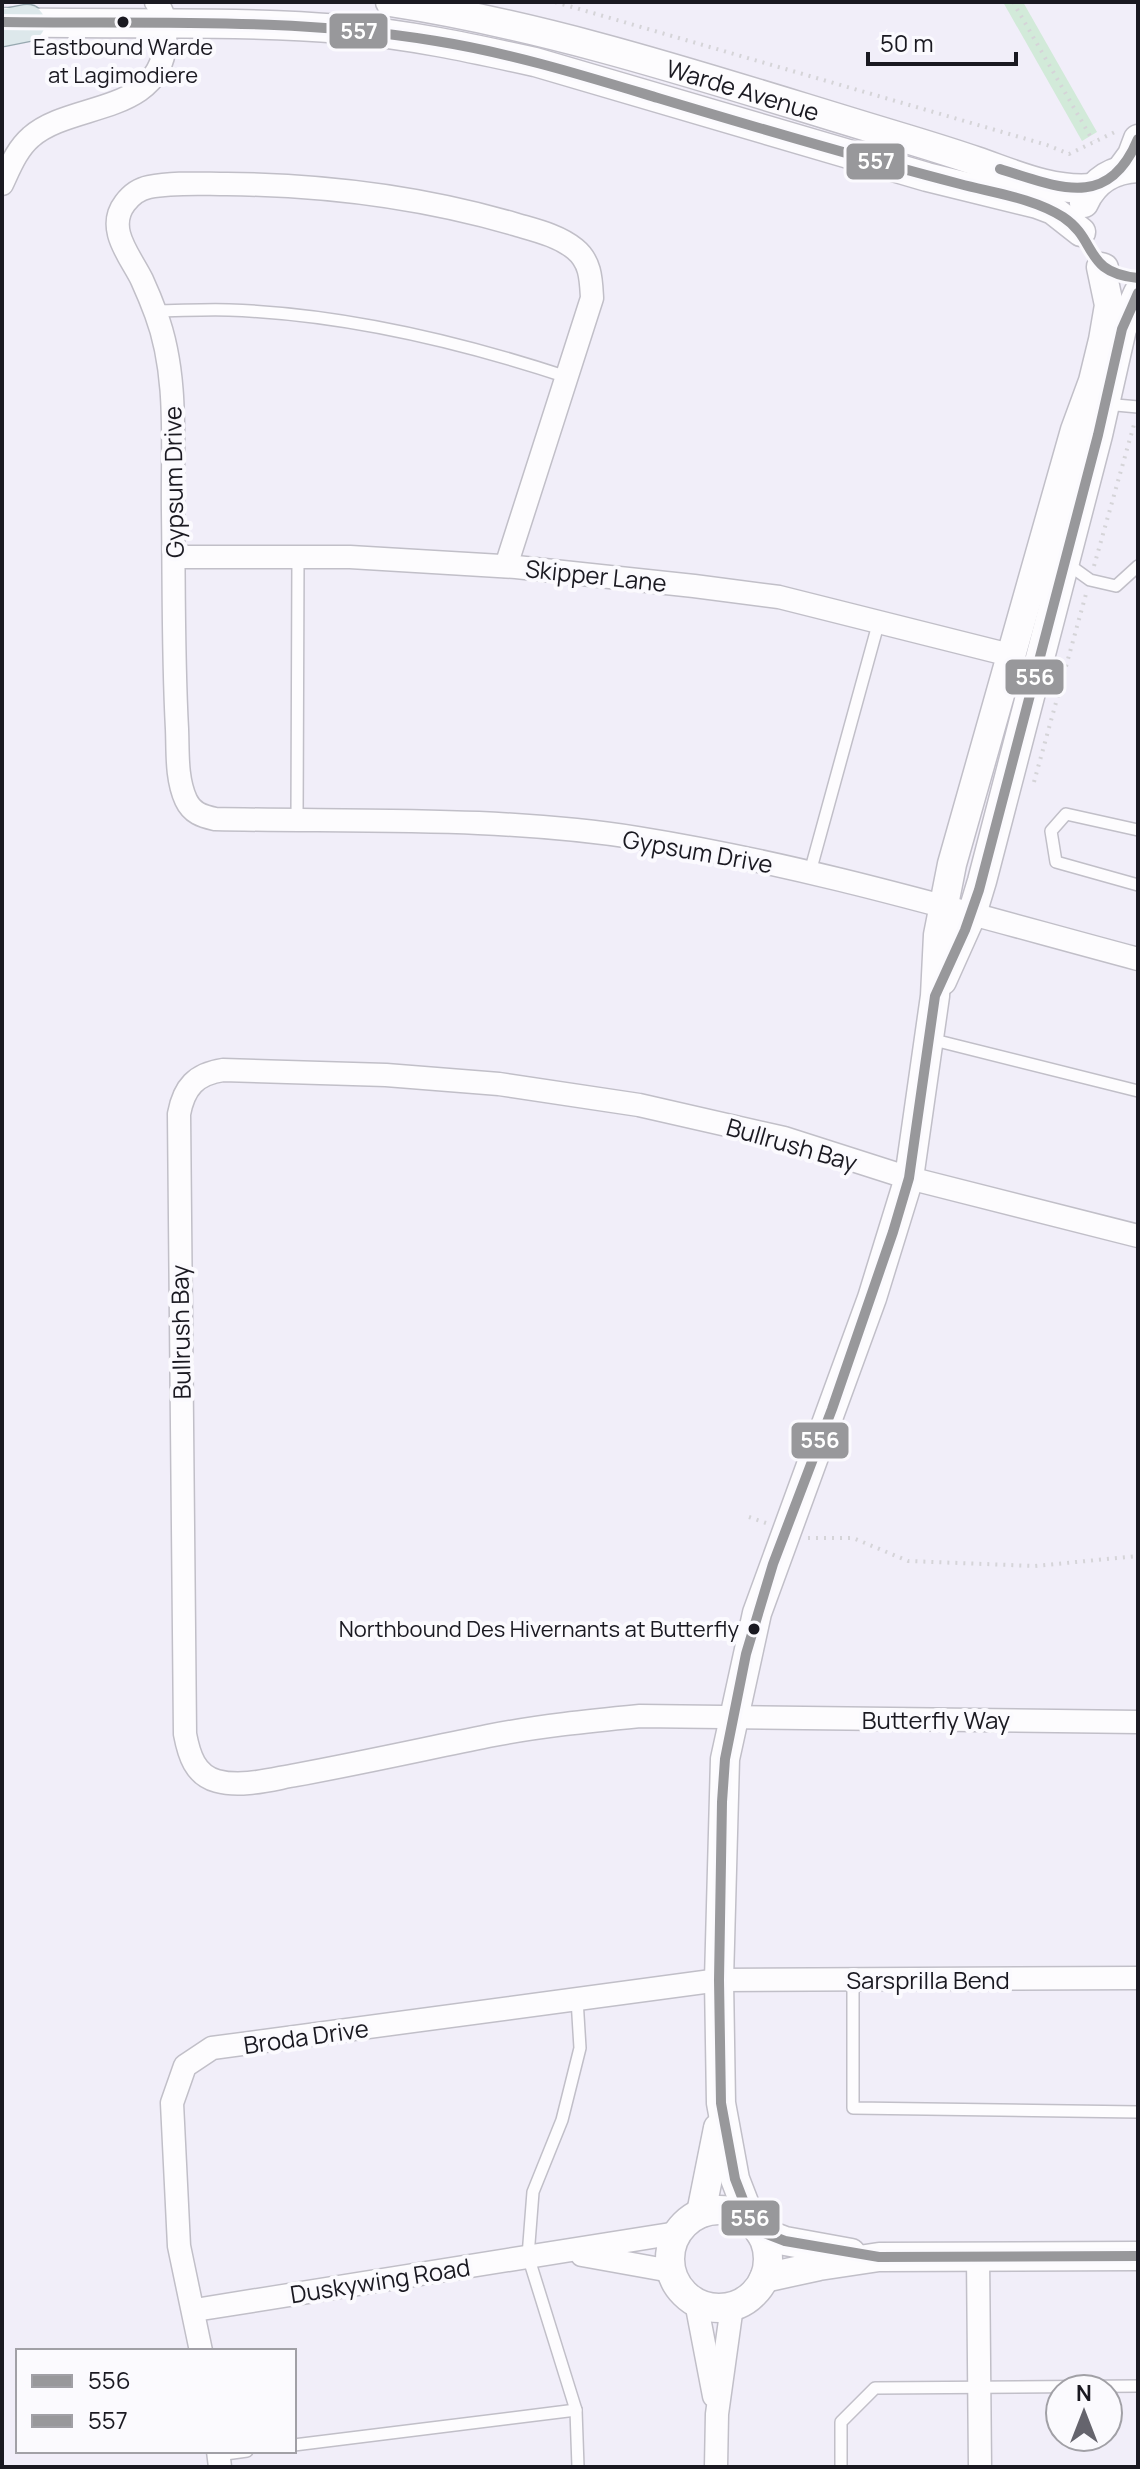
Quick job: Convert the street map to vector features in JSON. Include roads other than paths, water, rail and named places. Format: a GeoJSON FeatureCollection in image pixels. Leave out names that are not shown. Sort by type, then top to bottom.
{"type":"FeatureCollection","features":[{"type":"Feature","properties":{"kind":"street","name":"Warde Avenue"},"geometry":{"type":"LineString","coordinates":[[390,2],[452,11],[529,28],[952,152],[1039,183],[1075,189],[1093,188]]}},
{"type":"Feature","properties":{"kind":"street","name":"Warde Avenue"},"geometry":{"type":"LineString","coordinates":[[10,24],[161,13],[408,36],[535,62],[927,177],[1037,204],[1053,210],[1081,232]]}},
{"type":"Feature","properties":{"kind":"street"},"geometry":{"type":"LineString","coordinates":[[2,184],[14,157],[32,135],[54,124],[127,99],[157,74],[164,55],[161,13]]}},
{"type":"Feature","properties":{"kind":"street"},"geometry":{"type":"LineString","coordinates":[[1126,134],[1132,155],[1130,169],[1106,177],[1093,188],[1082,209],[1081,232],[1093,258],[1104,268],[1114,274],[1138,278]]}},
{"type":"Feature","properties":{"kind":"street","name":"Gypsum Drive"},"geometry":{"type":"LineString","coordinates":[[506,566],[592,298],[588,265],[577,250],[540,232],[498,220],[374,194],[309,186],[179,184],[147,187],[134,193],[123,204],[117,217],[118,231],[142,279],[165,338],[171,391],[173,669],[179,772],[185,798],[192,810],[215,819],[387,821],[637,838],[810,872],[1138,959]]}},
{"type":"Feature","properties":{"kind":"street"},"geometry":{"type":"LineString","coordinates":[[879,2257],[785,2241],[755,2227],[728,2211],[701,2213],[687,2222],[677,2233],[670,2256],[671,2271],[683,2293],[710,2307],[732,2306],[751,2296],[764,2278],[767,2254],[755,2227],[735,2179],[721,2103],[719,1980],[725,1759],[757,1613],[872,1298],[909,1178],[935,996],[938,935],[959,836],[1075,430],[1093,381],[1109,305],[1101,267],[1104,268]]}},
{"type":"Feature","properties":{"kind":"street"},"geometry":{"type":"LineString","coordinates":[[935,996],[972,914],[1065,561],[1122,329],[1138,293]]}},
{"type":"Feature","properties":{"kind":"street","name":"Skipper Lane"},"geometry":{"type":"LineString","coordinates":[[174,557],[350,557],[506,566],[779,597],[1010,655]]}},
{"type":"Feature","properties":{"kind":"street","name":"Bullrush Bay"},"geometry":{"type":"LineString","coordinates":[[733,1718],[640,1716],[564,1724],[252,1782],[227,1783],[199,1772],[189,1753],[185,1734],[177,1141],[182,1096],[191,1082],[206,1073],[223,1070],[386,1075],[499,1084],[639,1105],[784,1138],[909,1178]]}},
{"type":"Feature","properties":{"kind":"street"},"geometry":{"type":"LineString","coordinates":[[909,1178],[1138,1236]]}},
{"type":"Feature","properties":{"kind":"street","name":"Butterfly Way"},"geometry":{"type":"LineString","coordinates":[[733,1718],[1138,1722]]}},
{"type":"Feature","properties":{"kind":"street","name":"Sarsprilla Bend"},"geometry":{"type":"LineString","coordinates":[[719,1980],[1138,1978]]}},
{"type":"Feature","properties":{"kind":"street","name":"Broda Drive"},"geometry":{"type":"LineString","coordinates":[[201,2349],[195,2310],[179,2246],[172,2103],[185,2066],[212,2048],[719,1980]]}},
{"type":"Feature","properties":{"kind":"street"},"geometry":{"type":"LineString","coordinates":[[701,2213],[721,2103]]}},
{"type":"Feature","properties":{"kind":"street","name":"Duskywing Road"},"geometry":{"type":"LineString","coordinates":[[195,2310],[677,2233]]}},
{"type":"Feature","properties":{"kind":"street","name":"Duskywing Road"},"geometry":{"type":"LineString","coordinates":[[565,2252],[671,2271]]}},
{"type":"Feature","properties":{"kind":"street"},"geometry":{"type":"LineString","coordinates":[[978,2256],[980,2467]]}},
{"type":"Feature","properties":{"kind":"street"},"geometry":{"type":"LineString","coordinates":[[764,2278],[879,2257],[1138,2256]]}},
{"type":"Feature","properties":{"kind":"street"},"geometry":{"type":"LineString","coordinates":[[696,2302],[717,2414]]}},
{"type":"Feature","properties":{"kind":"street"},"geometry":{"type":"LineString","coordinates":[[716,2467],[717,2414],[732,2306]]}},
{"type":"Feature","properties":{"kind":"lane"},"geometry":{"type":"LineString","coordinates":[[155,311],[229,310],[314,317],[406,332],[506,357],[567,377]]}},
{"type":"Feature","properties":{"kind":"lane"},"geometry":{"type":"LineString","coordinates":[[1105,404],[1138,409]]}},
{"type":"Feature","properties":{"kind":"lane"},"geometry":{"type":"LineString","coordinates":[[297,820],[298,557]]}},
{"type":"Feature","properties":{"kind":"lane"},"geometry":{"type":"LineString","coordinates":[[1065,561],[1090,580],[1116,586],[1138,566]]}},
{"type":"Feature","properties":{"kind":"lane"},"geometry":{"type":"LineString","coordinates":[[810,872],[879,620]]}},
{"type":"Feature","properties":{"kind":"lane"},"geometry":{"type":"LineString","coordinates":[[1138,830],[1066,814],[1051,831],[1056,862],[1138,885]]}},
{"type":"Feature","properties":{"kind":"lane"},"geometry":{"type":"LineString","coordinates":[[929,1038],[1138,1091]]}},
{"type":"Feature","properties":{"kind":"lane"},"geometry":{"type":"LineString","coordinates":[[853,1979],[853,2108],[1138,2112]]}},
{"type":"Feature","properties":{"kind":"lane"},"geometry":{"type":"LineString","coordinates":[[577,1999],[580,2048],[562,2120],[533,2192],[528,2256],[576,2410],[578,2467]]}},
{"type":"Feature","properties":{"kind":"lane"},"geometry":{"type":"LineString","coordinates":[[841,2467],[841,2422],[875,2388],[1138,2386]]}},
{"type":"Feature","properties":{"kind":"lane"},"geometry":{"type":"LineString","coordinates":[[296,2445],[576,2410]]}},
{"type":"Feature","properties":{"kind":"lane"},"geometry":{"type":"LineString","coordinates":[[219,2458],[239,2453]]}},
{"type":"Feature","properties":{"kind":"place","name":"Eastbound Warde at Lagimodiere"},"geometry":{"type":"Point","coordinates":[123,22]}},
{"type":"Feature","properties":{"kind":"place","name":"Northbound Des Hivernants at Butterfly"},"geometry":{"type":"Point","coordinates":[754,1629]}}]}
